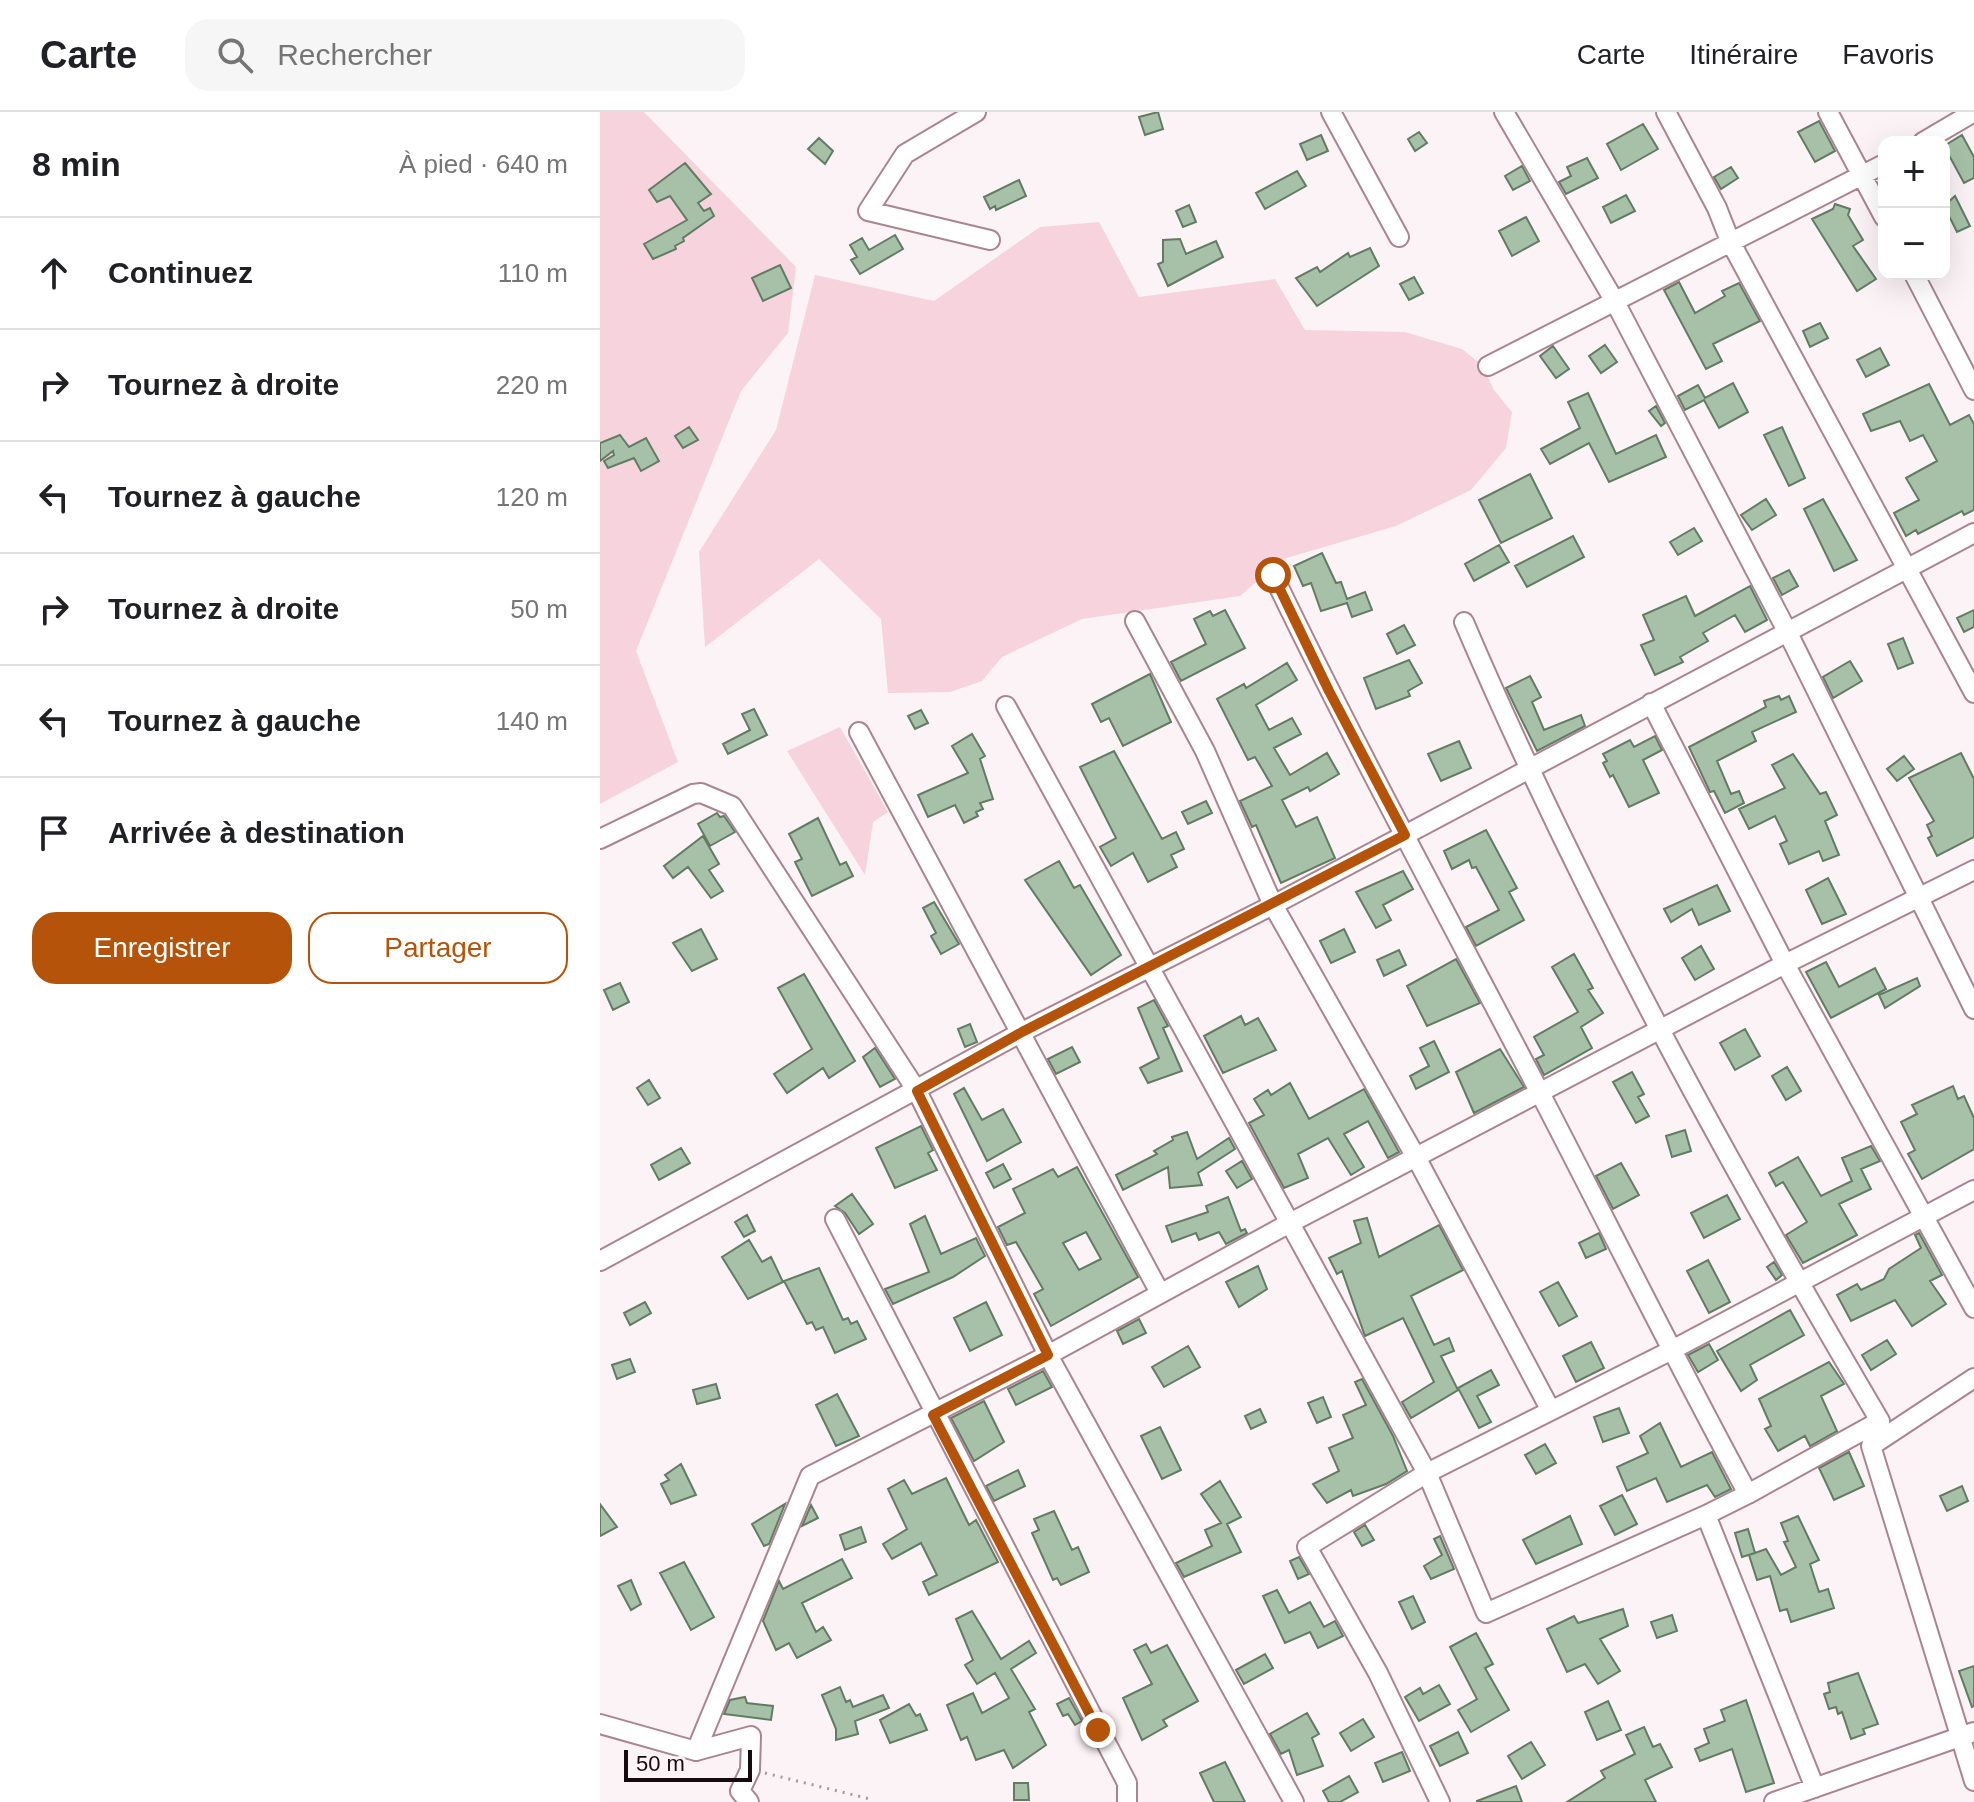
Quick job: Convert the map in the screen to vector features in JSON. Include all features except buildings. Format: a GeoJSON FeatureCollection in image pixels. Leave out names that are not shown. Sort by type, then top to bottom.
{"type":"FeatureCollection","features":[{"type":"Feature","properties":{"kind":"street"},"geometry":{"type":"LineString","coordinates":[[976,112],[905,154],[868,211],[990,240]]}},
{"type":"Feature","properties":{"kind":"street"},"geometry":{"type":"LineString","coordinates":[[1331,112],[1399,237]]}},
{"type":"Feature","properties":{"kind":"street"},"geometry":{"type":"LineString","coordinates":[[1504,112],[1614,300],[1787,631],[1916,898],[1974,1009]]}},
{"type":"Feature","properties":{"kind":"street"},"geometry":{"type":"LineString","coordinates":[[1666,112],[1717,208],[1730,241],[1974,693]]}},
{"type":"Feature","properties":{"kind":"street"},"geometry":{"type":"LineString","coordinates":[[1828,112],[1879,208]]}},
{"type":"Feature","properties":{"kind":"street"},"geometry":{"type":"LineString","coordinates":[[1933,136],[1974,112]]}},
{"type":"Feature","properties":{"kind":"street"},"geometry":{"type":"LineString","coordinates":[[1488,366],[1878,167]]}},
{"type":"Feature","properties":{"kind":"street"},"geometry":{"type":"LineString","coordinates":[[1917,280],[1974,390]]}},
{"type":"Feature","properties":{"kind":"street"},"geometry":{"type":"LineString","coordinates":[[600,1261],[1022,1032],[1273,905],[1974,533]]}},
{"type":"Feature","properties":{"kind":"street"},"geometry":{"type":"LineString","coordinates":[[1273,575],[1329,691],[1541,1094],[1670,1351],[1748,1494]]}},
{"type":"Feature","properties":{"kind":"street"},"geometry":{"type":"LineString","coordinates":[[1135,621],[1205,751],[1273,905],[1417,1159],[1550,1409]]}},
{"type":"Feature","properties":{"kind":"street"},"geometry":{"type":"LineString","coordinates":[[1464,622],[1527,771],[1798,1282],[1880,1421]]}},
{"type":"Feature","properties":{"kind":"street"},"geometry":{"type":"LineString","coordinates":[[1651,703],[1785,964],[1974,1308]]}},
{"type":"Feature","properties":{"kind":"street"},"geometry":{"type":"LineString","coordinates":[[1006,706],[1151,965],[1288,1224],[1427,1473],[1486,1613],[1706,1515],[1880,1421]]}},
{"type":"Feature","properties":{"kind":"street"},"geometry":{"type":"LineString","coordinates":[[859,732],[1160,1293]]}},
{"type":"Feature","properties":{"kind":"street"},"geometry":{"type":"LineString","coordinates":[[600,839],[693,794],[701,793],[732,806],[917,1091],[1048,1355],[1294,1802]]}},
{"type":"Feature","properties":{"kind":"street"},"geometry":{"type":"LineString","coordinates":[[696,1751],[810,1476],[1048,1355],[1288,1224],[1663,1031],[1785,964],[1974,870]]}},
{"type":"Feature","properties":{"kind":"street"},"geometry":{"type":"LineString","coordinates":[[1440,1802],[1378,1673],[1307,1547],[1427,1473],[1670,1351],[1974,1190]]}},
{"type":"Feature","properties":{"kind":"street"},"geometry":{"type":"LineString","coordinates":[[835,1219],[933,1415],[1127,1783],[1127,1802]]}},
{"type":"Feature","properties":{"kind":"street"},"geometry":{"type":"LineString","coordinates":[[1871,1446],[1974,1378]]}},
{"type":"Feature","properties":{"kind":"street"},"geometry":{"type":"LineString","coordinates":[[1880,1421],[1871,1446],[1966,1735],[1974,1781]]}},
{"type":"Feature","properties":{"kind":"street"},"geometry":{"type":"LineString","coordinates":[[1706,1515],[1815,1788]]}},
{"type":"Feature","properties":{"kind":"street"},"geometry":{"type":"LineString","coordinates":[[600,1724],[696,1751],[751,1736],[750,1770],[740,1791],[749,1802]]}},
{"type":"Feature","properties":{"kind":"street"},"geometry":{"type":"LineString","coordinates":[[1774,1802],[1966,1735]]}},
{"type":"Feature","properties":{"kind":"path"},"geometry":{"type":"LineString","coordinates":[[750,1770],[870,1799]]}},
{"type":"Feature","properties":{"kind":"shaded area"},"geometry":{"type":"Polygon","coordinates":[[[600,112],[644,112],[796,267],[788,333],[741,391],[636,651],[678,762],[600,804],[600,112]]]}},
{"type":"Feature","properties":{"kind":"shaded area"},"geometry":{"type":"Polygon","coordinates":[[[1099,222],[1139,297],[1275,279],[1305,330],[1405,332],[1462,349],[1483,366],[1494,390],[1512,412],[1506,448],[1471,490],[1396,526],[1283,559],[1240,596],[1082,619],[1002,657],[982,681],[950,692],[888,693],[881,619],[819,559],[705,647],[699,552],[776,430],[815,275],[934,301],[1040,227],[1099,222]]]}},
{"type":"Feature","properties":{"kind":"shaded area"},"geometry":{"type":"Polygon","coordinates":[[[840,727],[888,812],[873,822],[865,875],[787,751],[840,727]]]}},
{"type":"Feature","properties":{"kind":"route"},"geometry":{"type":"LineString","coordinates":[[1098,1730],[933,1415],[1048,1355],[917,1091],[1022,1032],[1405,835],[1329,691],[1273,575]]}}]}
